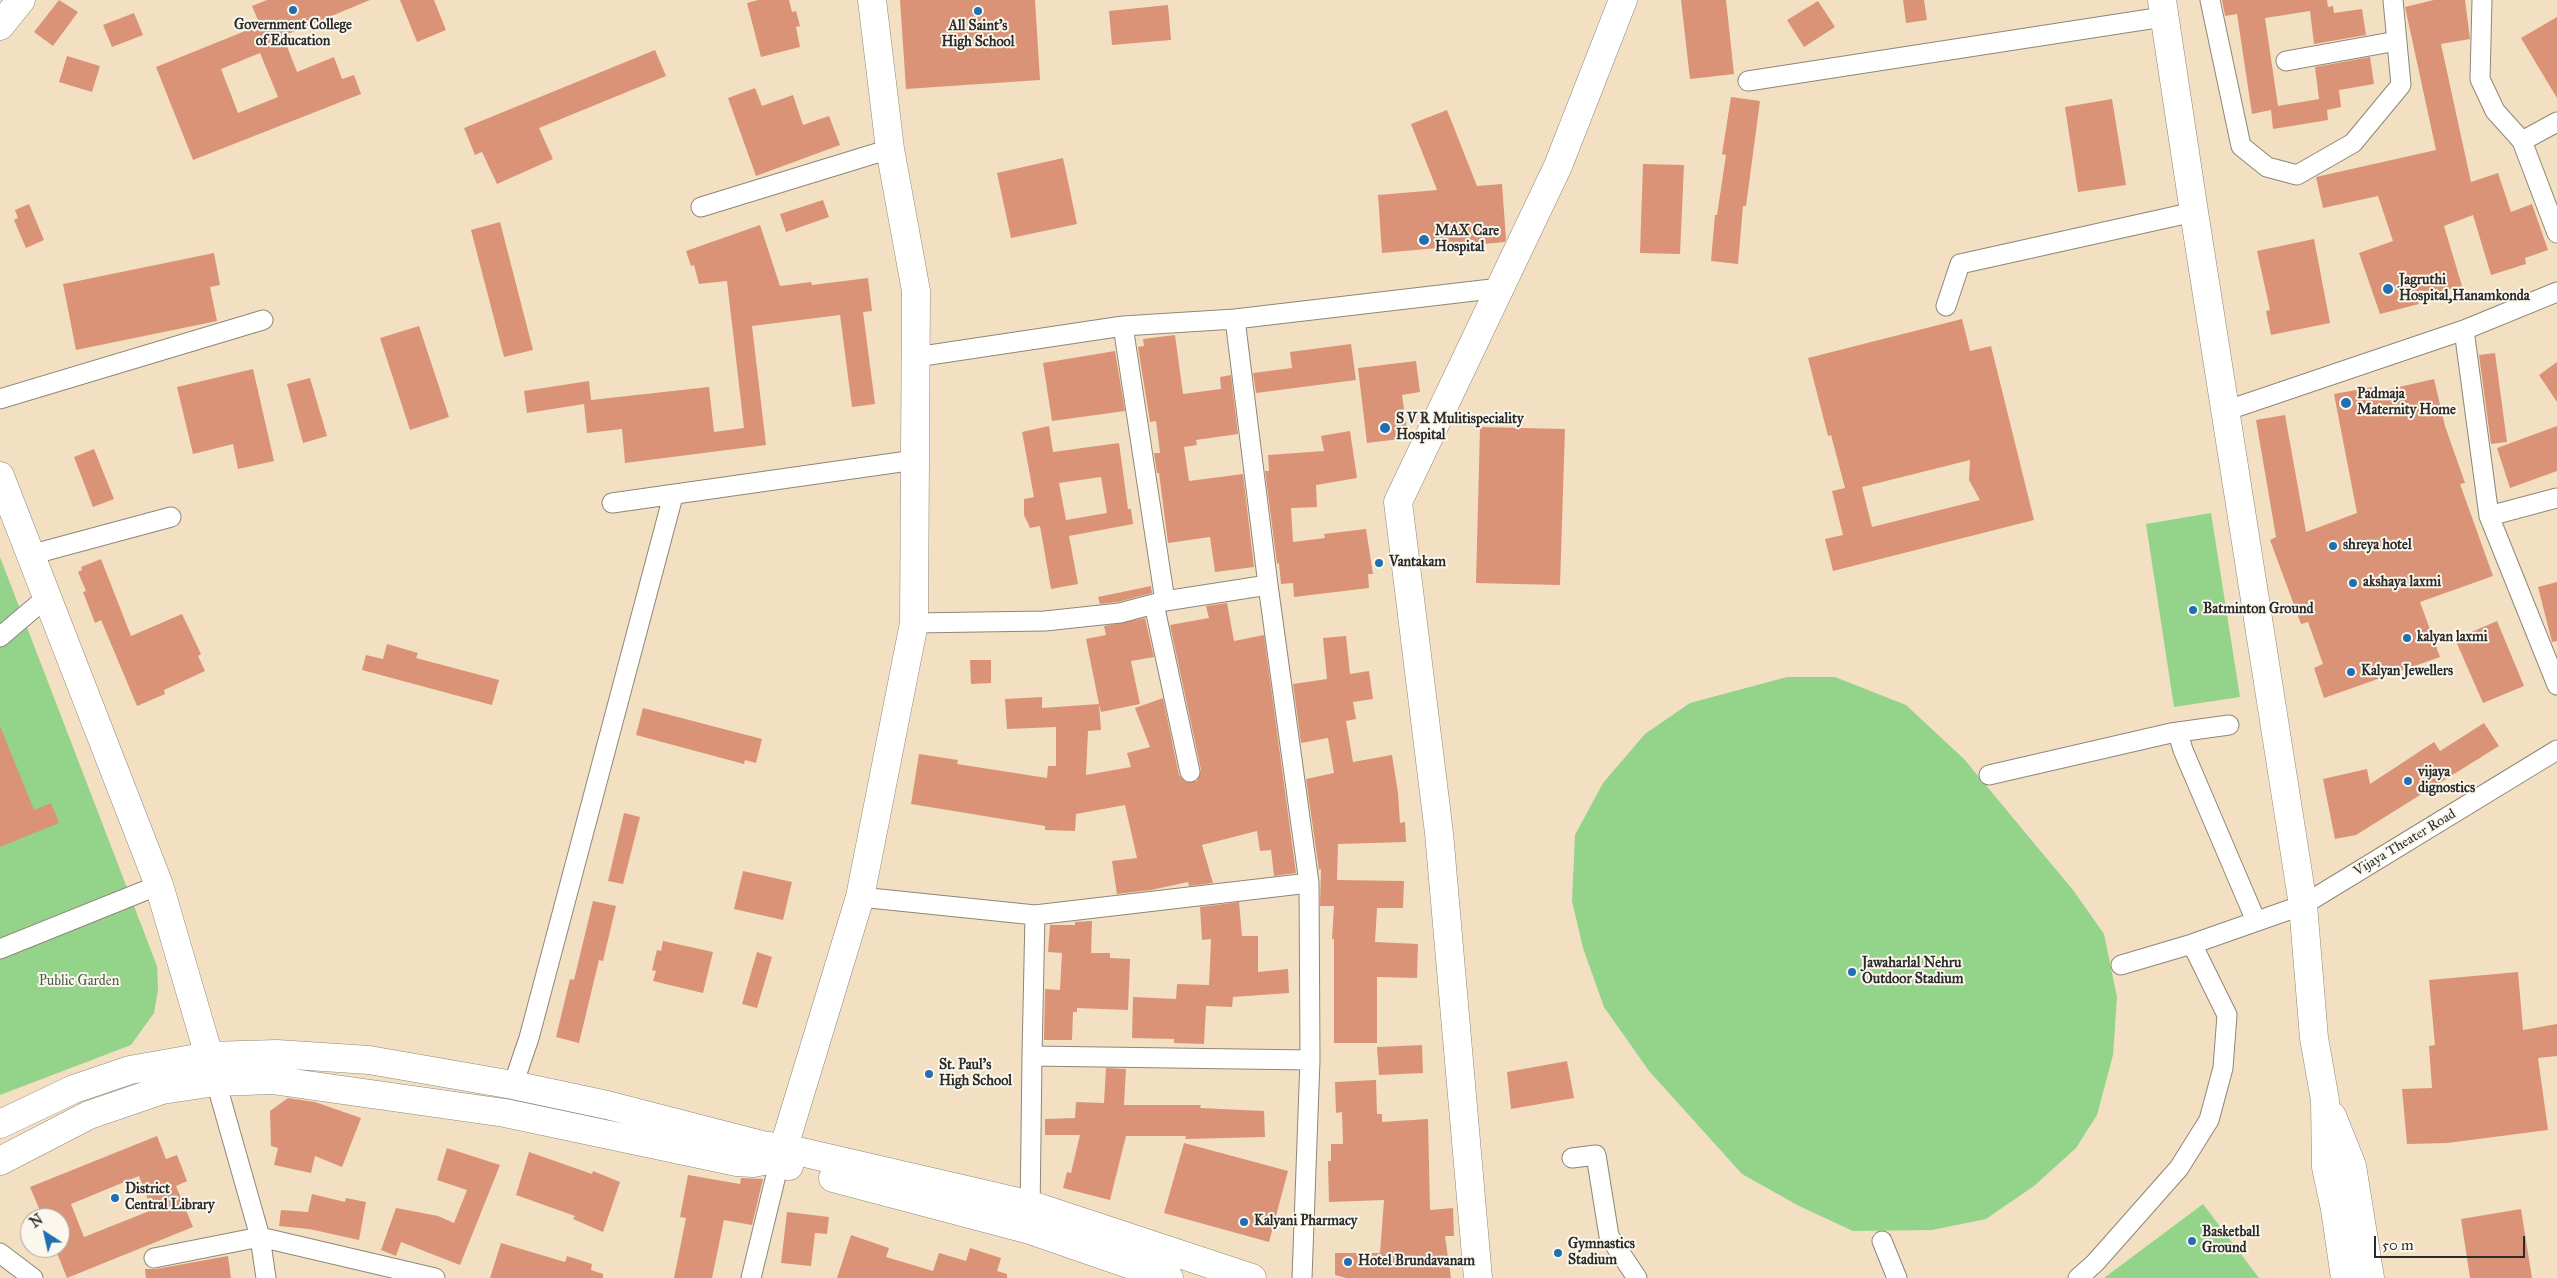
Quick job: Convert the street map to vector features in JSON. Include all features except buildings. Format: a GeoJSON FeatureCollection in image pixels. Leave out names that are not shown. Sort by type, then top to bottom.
{"type":"FeatureCollection","features":[{"type":"Feature","properties":{"kind":"main road"},"geometry":{"type":"LineString","coordinates":[[0,26],[22,0]]}},
{"type":"Feature","properties":{"kind":"main road"},"geometry":{"type":"LineString","coordinates":[[782,1155],[860,897],[914,623],[916,291],[890,149],[872,0]]}},
{"type":"Feature","properties":{"kind":"main road"},"geometry":{"type":"LineString","coordinates":[[1478,1278],[1438,833],[1398,502],[1558,166],[1623,0]]}},
{"type":"Feature","properties":{"kind":"main road"},"geometry":{"type":"LineString","coordinates":[[2161,6],[2303,905],[2314,1038],[2325,1100],[2326,1167],[2335,1209],[2345,1278]]}},
{"type":"Feature","properties":{"kind":"main road"},"geometry":{"type":"LineString","coordinates":[[0,476],[159,884],[213,1069]]}},
{"type":"Feature","properties":{"kind":"main road"},"geometry":{"type":"LineString","coordinates":[[0,1161],[89,1115],[162,1090],[213,1069],[277,1054],[369,1060],[513,1085],[607,1106],[762,1145],[782,1155],[1030,1218],[1252,1278]]}},
{"type":"Feature","properties":{"kind":"main road"},"geometry":{"type":"LineString","coordinates":[[0,1124],[74,1089],[130,1070],[213,1069],[272,1080],[476,1109],[737,1162],[752,1163],[782,1155]]}},
{"type":"Feature","properties":{"kind":"main road"},"geometry":{"type":"LineString","coordinates":[[2325,1100],[2352,1166],[2370,1278]]}},
{"type":"Feature","properties":{"kind":"main road"},"geometry":{"type":"LineString","coordinates":[[1030,1218],[1169,1278]]}},
{"type":"Feature","properties":{"kind":"street"},"geometry":{"type":"LineString","coordinates":[[2210,0],[2241,146],[2267,168],[2296,175],[2353,143],[2401,85],[2393,0]]}},
{"type":"Feature","properties":{"kind":"street"},"geometry":{"type":"LineString","coordinates":[[2482,0],[2480,79],[2495,111],[2522,141],[2557,233]]}},
{"type":"Feature","properties":{"kind":"street"},"geometry":{"type":"LineString","coordinates":[[1748,81],[2161,6]]}},
{"type":"Feature","properties":{"kind":"street"},"geometry":{"type":"LineString","coordinates":[[2286,61],[2397,41]]}},
{"type":"Feature","properties":{"kind":"street"},"geometry":{"type":"LineString","coordinates":[[2522,141],[2557,122]]}},
{"type":"Feature","properties":{"kind":"street"},"geometry":{"type":"LineString","coordinates":[[701,207],[890,149]]}},
{"type":"Feature","properties":{"kind":"street"},"geometry":{"type":"LineString","coordinates":[[1946,306],[1960,264],[2194,212]]}},
{"type":"Feature","properties":{"kind":"street"},"geometry":{"type":"LineString","coordinates":[[916,357],[1123,326],[1235,319],[1500,288]]}},
{"type":"Feature","properties":{"kind":"street"},"geometry":{"type":"LineString","coordinates":[[2225,411],[2464,330],[2557,292]]}},
{"type":"Feature","properties":{"kind":"street"},"geometry":{"type":"LineString","coordinates":[[1235,319],[1268,585],[1309,883],[1310,1060],[1302,1278]]}},
{"type":"Feature","properties":{"kind":"street"},"geometry":{"type":"LineString","coordinates":[[0,399],[263,320]]}},
{"type":"Feature","properties":{"kind":"street"},"geometry":{"type":"LineString","coordinates":[[1123,326],[1160,603],[1190,772]]}},
{"type":"Feature","properties":{"kind":"street"},"geometry":{"type":"LineString","coordinates":[[2464,330],[2489,516],[2557,685]]}},
{"type":"Feature","properties":{"kind":"street"},"geometry":{"type":"LineString","coordinates":[[612,503],[673,496],[915,460]]}},
{"type":"Feature","properties":{"kind":"street"},"geometry":{"type":"LineString","coordinates":[[513,1085],[529,1038],[673,496]]}},
{"type":"Feature","properties":{"kind":"street"},"geometry":{"type":"LineString","coordinates":[[2489,516],[2557,498]]}},
{"type":"Feature","properties":{"kind":"street"},"geometry":{"type":"LineString","coordinates":[[30,555],[171,517]]}},
{"type":"Feature","properties":{"kind":"street"},"geometry":{"type":"LineString","coordinates":[[914,623],[1045,621],[1120,613],[1160,603],[1268,585]]}},
{"type":"Feature","properties":{"kind":"street"},"geometry":{"type":"LineString","coordinates":[[0,637],[47,596]]}},
{"type":"Feature","properties":{"kind":"street"},"geometry":{"type":"LineString","coordinates":[[1989,775],[2178,733],[2229,725]]}},
{"type":"Feature","properties":{"kind":"street"},"geometry":{"type":"LineString","coordinates":[[2178,733],[2183,750],[2256,921]]}},
{"type":"Feature","properties":{"kind":"street","name":"Vijaya Theater Road"},"geometry":{"type":"LineString","coordinates":[[2121,965],[2192,944],[2303,905],[2557,750]]}},
{"type":"Feature","properties":{"kind":"street"},"geometry":{"type":"LineString","coordinates":[[860,897],[1035,916],[1309,883]]}},
{"type":"Feature","properties":{"kind":"street"},"geometry":{"type":"LineString","coordinates":[[0,948],[159,884]]}},
{"type":"Feature","properties":{"kind":"street"},"geometry":{"type":"LineString","coordinates":[[1030,1218],[1035,916]]}},
{"type":"Feature","properties":{"kind":"street"},"geometry":{"type":"LineString","coordinates":[[2078,1278],[2095,1263],[2179,1168],[2209,1120],[2223,1068],[2227,1015],[2192,944]]}},
{"type":"Feature","properties":{"kind":"street"},"geometry":{"type":"LineString","coordinates":[[1032,1056],[1310,1060]]}},
{"type":"Feature","properties":{"kind":"street"},"geometry":{"type":"LineString","coordinates":[[213,1069],[260,1237],[266,1278]]}},
{"type":"Feature","properties":{"kind":"street"},"geometry":{"type":"LineString","coordinates":[[751,1278],[782,1155]]}},
{"type":"Feature","properties":{"kind":"street"},"geometry":{"type":"LineString","coordinates":[[1572,1158],[1596,1155],[1609,1236],[1637,1278]]}},
{"type":"Feature","properties":{"kind":"street"},"geometry":{"type":"LineString","coordinates":[[154,1258],[260,1237],[435,1278]]}},
{"type":"Feature","properties":{"kind":"street"},"geometry":{"type":"LineString","coordinates":[[1882,1241],[1898,1278]]}},
{"type":"Feature","properties":{"kind":"street"},"geometry":{"type":"LineString","coordinates":[[0,1253],[32,1278]]}},
{"type":"Feature","properties":{"kind":"green space","name":"Batminton Ground"},"geometry":{"type":"Polygon","coordinates":[[[2211,513],[2240,697],[2174,707],[2146,524],[2211,513]]]}},
{"type":"Feature","properties":{"kind":"green space","name":"Public Garden"},"geometry":{"type":"Polygon","coordinates":[[[0,557],[157,966],[158,990],[154,1013],[131,1045],[0,1095],[0,557]]]}},
{"type":"Feature","properties":{"kind":"green space","name":"Jawaharlal Nehru Outdoor Stadium"},"geometry":{"type":"Polygon","coordinates":[[[1787,677],[1835,677],[1906,705],[1964,759],[2073,890],[2104,934],[2117,997],[2113,1055],[2097,1115],[2076,1148],[2034,1186],[1986,1219],[1932,1230],[1853,1231],[1799,1206],[1742,1174],[1649,1071],[1604,1007],[1583,948],[1572,901],[1575,835],[1603,783],[1645,734],[1690,703],[1787,677]]]}},
{"type":"Feature","properties":{"kind":"green space","name":"Basketball Ground"},"geometry":{"type":"Polygon","coordinates":[[[2203,1204],[2259,1278],[2104,1278],[2203,1204]]]}},
{"type":"Feature","properties":{"kind":"place","name":"Government College of Education"},"geometry":{"type":"Point","coordinates":[293,10]}},
{"type":"Feature","properties":{"kind":"place","name":"All Saint's High School"},"geometry":{"type":"Point","coordinates":[978,11]}},
{"type":"Feature","properties":{"kind":"place","name":"MAX Care Hospital"},"geometry":{"type":"Point","coordinates":[1424,240]}},
{"type":"Feature","properties":{"kind":"place","name":"Jagruthi Hospital,Hanamkonda"},"geometry":{"type":"Point","coordinates":[2388,289]}},
{"type":"Feature","properties":{"kind":"place","name":"Padmaja Maternity Home"},"geometry":{"type":"Point","coordinates":[2346,403]}},
{"type":"Feature","properties":{"kind":"place","name":"S V R Mulitispeciality Hospital"},"geometry":{"type":"Point","coordinates":[1385,428]}},
{"type":"Feature","properties":{"kind":"place","name":"shreya hotel"},"geometry":{"type":"Point","coordinates":[2333,546]}},
{"type":"Feature","properties":{"kind":"place","name":"Vantakam"},"geometry":{"type":"Point","coordinates":[1379,563]}},
{"type":"Feature","properties":{"kind":"place","name":"akshaya laxmi"},"geometry":{"type":"Point","coordinates":[2353,583]}},
{"type":"Feature","properties":{"kind":"place","name":"Batminton Ground"},"geometry":{"type":"Point","coordinates":[2193,610]}},
{"type":"Feature","properties":{"kind":"place","name":"kalyan laxmi"},"geometry":{"type":"Point","coordinates":[2407,638]}},
{"type":"Feature","properties":{"kind":"place","name":"Kalyan Jewellers"},"geometry":{"type":"Point","coordinates":[2351,672]}},
{"type":"Feature","properties":{"kind":"place","name":"vijaya dignostics"},"geometry":{"type":"Point","coordinates":[2408,781]}},
{"type":"Feature","properties":{"kind":"place","name":"Jawaharlal Nehru Outdoor Stadium"},"geometry":{"type":"Point","coordinates":[1852,972]}},
{"type":"Feature","properties":{"kind":"place","name":"St. Paul's High School"},"geometry":{"type":"Point","coordinates":[929,1074]}},
{"type":"Feature","properties":{"kind":"place","name":"District Central Library"},"geometry":{"type":"Point","coordinates":[115,1198]}},
{"type":"Feature","properties":{"kind":"place","name":"Kalyani Pharmacy"},"geometry":{"type":"Point","coordinates":[1244,1222]}},
{"type":"Feature","properties":{"kind":"place","name":"Basketball Ground"},"geometry":{"type":"Point","coordinates":[2192,1241]}},
{"type":"Feature","properties":{"kind":"place","name":"Gymnastics Stadium"},"geometry":{"type":"Point","coordinates":[1558,1253]}},
{"type":"Feature","properties":{"kind":"place","name":"Hotel Brundavanam"},"geometry":{"type":"Point","coordinates":[1348,1262]}}]}
